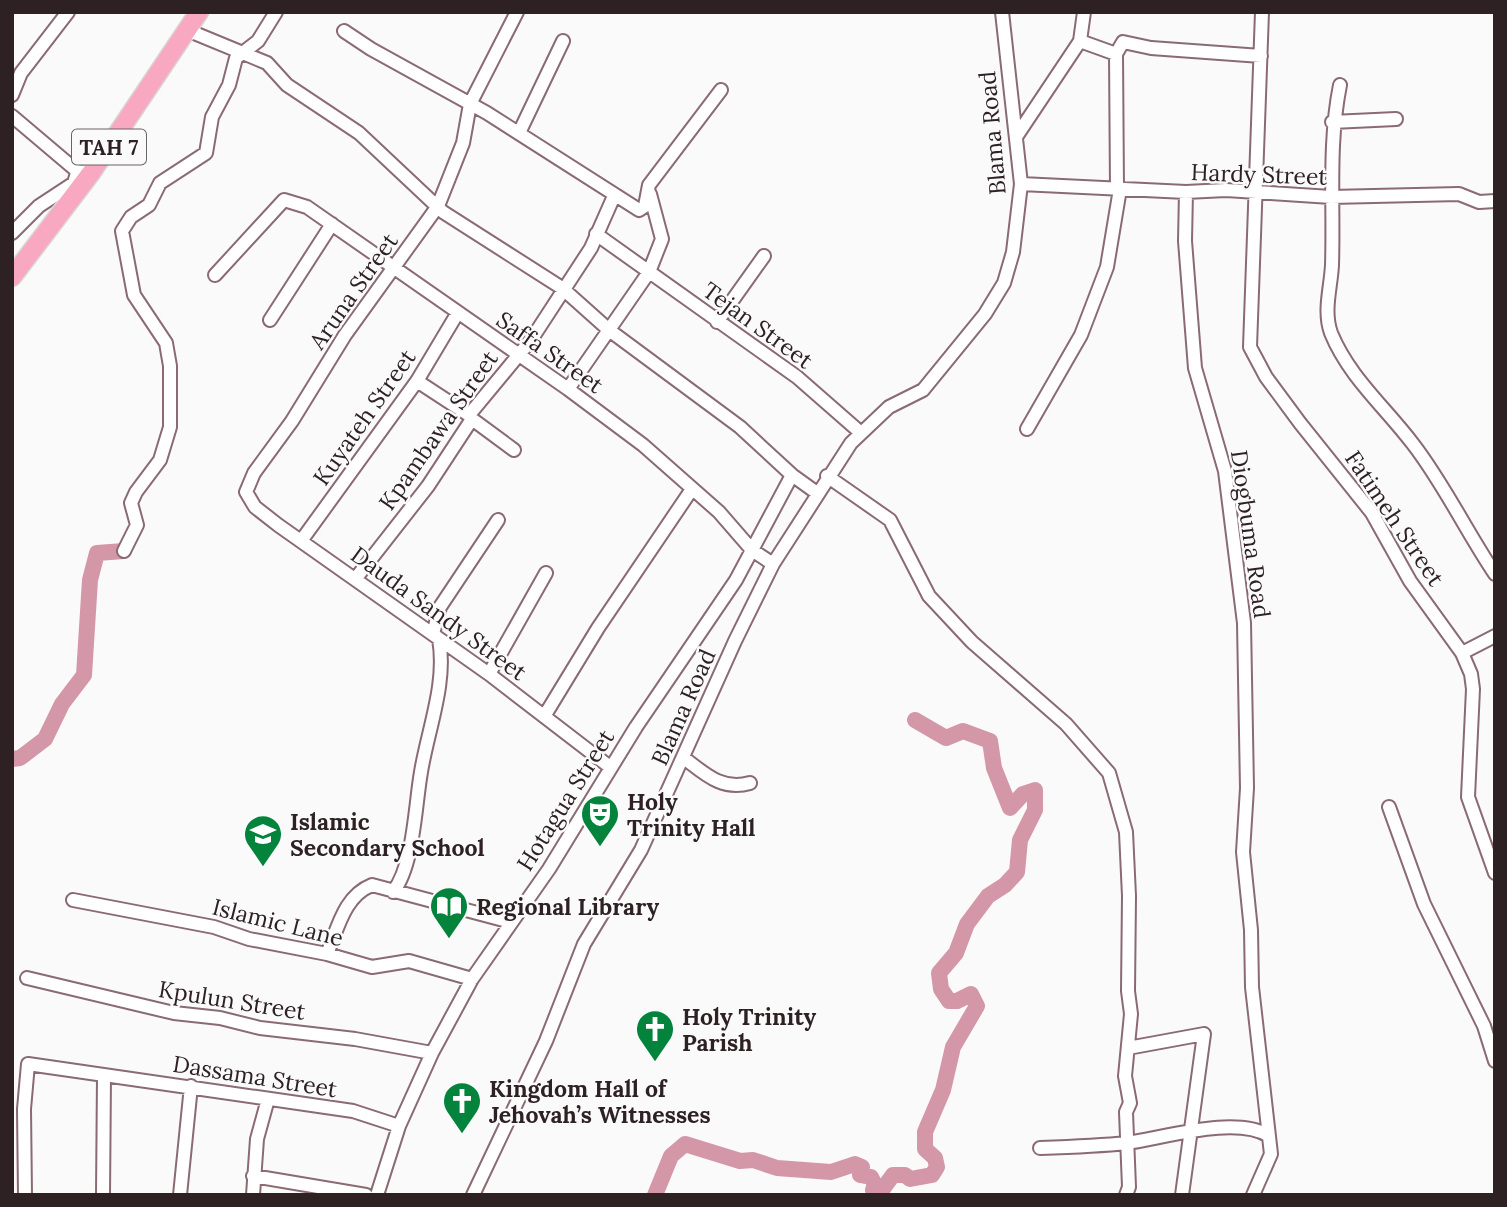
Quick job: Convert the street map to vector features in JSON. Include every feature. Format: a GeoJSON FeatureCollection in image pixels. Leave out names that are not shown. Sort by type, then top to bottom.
{"type":"FeatureCollection","features":[{"type":"Feature","properties":{"kind":"highway","name":"TAH 7"},"geometry":{"type":"LineString","coordinates":[[12,276],[199,12]]}},
{"type":"Feature","properties":{"kind":"street"},"geometry":{"type":"LineString","coordinates":[[12,95],[21,73],[68,12]]}},
{"type":"Feature","properties":{"kind":"street"},"geometry":{"type":"LineString","coordinates":[[124,551],[137,525],[131,503],[160,460],[170,427],[171,394],[166,343],[134,295],[122,231],[131,217],[149,205],[160,183],[206,153],[212,117],[240,53],[258,41],[276,12]]}},
{"type":"Feature","properties":{"kind":"street","name":"Aruna Street"},"geometry":{"type":"LineString","coordinates":[[246,492],[254,473],[292,421],[345,335],[438,206],[463,143],[470,104],[517,12]]}},
{"type":"Feature","properties":{"kind":"street","name":"Blama Road"},"geometry":{"type":"LineString","coordinates":[[473,1195],[546,1041],[584,944],[641,850],[734,641],[773,564],[827,476],[861,433],[888,407],[923,390],[985,314],[1004,283],[1013,252],[1021,184],[1002,12]]}},
{"type":"Feature","properties":{"kind":"street"},"geometry":{"type":"LineString","coordinates":[[1016,137],[1080,41],[1084,12]]}},
{"type":"Feature","properties":{"kind":"street","name":"Fatimeh Street"},"geometry":{"type":"LineString","coordinates":[[1262,12],[1250,347],[1266,377],[1372,513],[1410,580],[1462,653],[1473,689],[1468,797],[1495,873]]}},
{"type":"Feature","properties":{"kind":"street"},"geometry":{"type":"LineString","coordinates":[[187,30],[267,63],[287,85],[359,133],[438,206],[562,288],[609,330],[740,427],[792,475],[817,493]]}},
{"type":"Feature","properties":{"kind":"street"},"geometry":{"type":"LineString","coordinates":[[344,31],[578,168],[614,196],[639,210],[645,206],[649,185],[721,90]]}},
{"type":"Feature","properties":{"kind":"street"},"geometry":{"type":"LineString","coordinates":[[519,133],[563,41]]}},
{"type":"Feature","properties":{"kind":"street"},"geometry":{"type":"LineString","coordinates":[[1080,41],[1116,54]]}},
{"type":"Feature","properties":{"kind":"street"},"geometry":{"type":"LineString","coordinates":[[1027,429],[1081,335],[1107,267],[1119,189],[1116,54],[1123,42],[1151,48],[1261,56]]}},
{"type":"Feature","properties":{"kind":"street"},"geometry":{"type":"LineString","coordinates":[[1340,85],[1332,122],[1332,265],[1327,316],[1341,351],[1381,410],[1412,442],[1495,574]]}},
{"type":"Feature","properties":{"kind":"street"},"geometry":{"type":"LineString","coordinates":[[12,116],[84,172],[74,183],[38,206],[12,233]]}},
{"type":"Feature","properties":{"kind":"street"},"geometry":{"type":"LineString","coordinates":[[1332,122],[1396,119]]}},
{"type":"Feature","properties":{"kind":"street","name":"Hardy Street"},"geometry":{"type":"LineString","coordinates":[[1021,184],[1186,192],[1226,190],[1331,197],[1459,194],[1479,202],[1495,201]]}},
{"type":"Feature","properties":{"kind":"street"},"geometry":{"type":"LineString","coordinates":[[568,389],[649,272],[659,247],[662,239],[649,185]]}},
{"type":"Feature","properties":{"kind":"street","name":"Diogbuma Road"},"geometry":{"type":"LineString","coordinates":[[1186,192],[1185,241],[1192,350],[1227,484],[1244,623],[1247,788],[1243,852],[1252,937],[1252,987],[1271,1154],[1253,1195]]}},
{"type":"Feature","properties":{"kind":"street","name":"Kpambawa Street"},"geometry":{"type":"LineString","coordinates":[[356,578],[428,486],[471,417],[531,340],[562,288],[579,267],[614,196]]}},
{"type":"Feature","properties":{"kind":"street","name":"Saffa Street"},"geometry":{"type":"LineString","coordinates":[[215,275],[284,200],[307,207],[568,389],[643,445],[719,512],[752,550],[773,564]]}},
{"type":"Feature","properties":{"kind":"street"},"geometry":{"type":"LineString","coordinates":[[270,320],[332,224]]}},
{"type":"Feature","properties":{"kind":"street","name":"Tejan Street"},"geometry":{"type":"LineString","coordinates":[[596,234],[797,377],[861,433]]}},
{"type":"Feature","properties":{"kind":"street"},"geometry":{"type":"LineString","coordinates":[[717,321],[764,257]]}},
{"type":"Feature","properties":{"kind":"street","name":"Kuyateh Street"},"geometry":{"type":"LineString","coordinates":[[302,541],[416,381],[457,314]]}},
{"type":"Feature","properties":{"kind":"street"},"geometry":{"type":"LineString","coordinates":[[416,381],[471,417],[514,450]]}},
{"type":"Feature","properties":{"kind":"street","name":"Hotagua Street"},"geometry":{"type":"LineString","coordinates":[[377,1195],[399,1126],[432,1053],[472,979],[582,818],[610,767],[736,580],[792,475]]}},
{"type":"Feature","properties":{"kind":"street"},"geometry":{"type":"LineString","coordinates":[[827,476],[890,520],[920,585],[964,633],[1066,724],[1110,773],[1126,832],[1131,1014],[1125,1076],[1130,1103],[1126,1112],[1129,1187],[1126,1195]]}},
{"type":"Feature","properties":{"kind":"street"},"geometry":{"type":"LineString","coordinates":[[545,715],[598,628],[692,489]]}},
{"type":"Feature","properties":{"kind":"street","name":"Dauda Sandy Street"},"geometry":{"type":"LineString","coordinates":[[246,492],[255,507],[545,715],[610,767]]}},
{"type":"Feature","properties":{"kind":"street"},"geometry":{"type":"LineString","coordinates":[[393,892],[401,883],[413,838],[421,770],[440,675],[436,636],[440,607],[498,520]]}},
{"type":"Feature","properties":{"kind":"street"},"geometry":{"type":"LineString","coordinates":[[489,674],[546,573]]}},
{"type":"Feature","properties":{"kind":"street"},"geometry":{"type":"LineString","coordinates":[[1462,653],[1495,636]]}},
{"type":"Feature","properties":{"kind":"street"},"geometry":{"type":"LineString","coordinates":[[684,758],[710,777],[734,788],[750,783]]}},
{"type":"Feature","properties":{"kind":"street"},"geometry":{"type":"LineString","coordinates":[[1389,807],[1424,904],[1494,1053]]}},
{"type":"Feature","properties":{"kind":"street"},"geometry":{"type":"LineString","coordinates":[[327,954],[351,899],[359,891],[372,885],[511,922]]}},
{"type":"Feature","properties":{"kind":"street","name":"Islamic Lane"},"geometry":{"type":"LineString","coordinates":[[73,900],[214,927],[248,939],[327,954],[372,967],[409,961],[472,979]]}},
{"type":"Feature","properties":{"kind":"street","name":"Kpulun Street"},"geometry":{"type":"LineString","coordinates":[[27,978],[162,1010],[220,1018],[260,1028],[355,1039],[432,1053]]}},
{"type":"Feature","properties":{"kind":"street"},"geometry":{"type":"LineString","coordinates":[[1128,1048],[1204,1034],[1182,1195]]}},
{"type":"Feature","properties":{"kind":"street","name":"Dassama Street"},"geometry":{"type":"LineString","coordinates":[[18,1099],[28,1064],[353,1111],[399,1126]]}},
{"type":"Feature","properties":{"kind":"street"},"geometry":{"type":"LineString","coordinates":[[103,1195],[104,1076]]}},
{"type":"Feature","properties":{"kind":"street"},"geometry":{"type":"LineString","coordinates":[[180,1195],[191,1086]]}},
{"type":"Feature","properties":{"kind":"street"},"geometry":{"type":"LineString","coordinates":[[18,1099],[25,1195]]}},
{"type":"Feature","properties":{"kind":"street"},"geometry":{"type":"LineString","coordinates":[[253,1195],[257,1139],[268,1099]]}},
{"type":"Feature","properties":{"kind":"street"},"geometry":{"type":"LineString","coordinates":[[1041,1148],[1128,1143],[1230,1128],[1259,1130],[1269,1136]]}},
{"type":"Feature","properties":{"kind":"street"},"geometry":{"type":"LineString","coordinates":[[253,1175],[366,1195]]}},
{"type":"Feature","properties":{"kind":"waterway"},"geometry":{"type":"LineString","coordinates":[[12,759],[20,758],[45,739],[62,704],[84,675],[90,580],[97,553],[124,551]]}},
{"type":"Feature","properties":{"kind":"waterway"},"geometry":{"type":"LineString","coordinates":[[655,1195],[671,1156],[685,1144],[740,1161],[753,1160],[777,1168],[831,1172],[855,1164],[862,1167],[860,1175],[871,1177],[875,1185],[873,1190],[882,1190],[893,1175],[905,1175],[910,1179],[932,1175],[937,1167],[935,1158],[925,1149],[925,1132],[943,1090],[953,1047],[977,1006],[971,994],[957,1001],[949,1001],[941,989],[939,973],[956,953],[967,924],[988,896],[1005,885],[1017,872],[1020,840],[1035,810],[1035,790],[1023,794],[1010,808],[994,768],[990,741],[963,731],[946,738],[915,720]]}},
{"type":"Feature","properties":{"kind":"place","name":"Holy Trinity Hall"},"geometry":{"type":"Point","coordinates":[600,848]}},
{"type":"Feature","properties":{"kind":"place","name":"Islamic Secondary School"},"geometry":{"type":"Point","coordinates":[263,868]}},
{"type":"Feature","properties":{"kind":"place","name":"Regional Library"},"geometry":{"type":"Point","coordinates":[449,940]}},
{"type":"Feature","properties":{"kind":"place","name":"Holy Trinity Parish"},"geometry":{"type":"Point","coordinates":[655,1063]}},
{"type":"Feature","properties":{"kind":"place","name":"Kingdom Hall of Jehovah’s Witnesses"},"geometry":{"type":"Point","coordinates":[462,1135]}}]}
